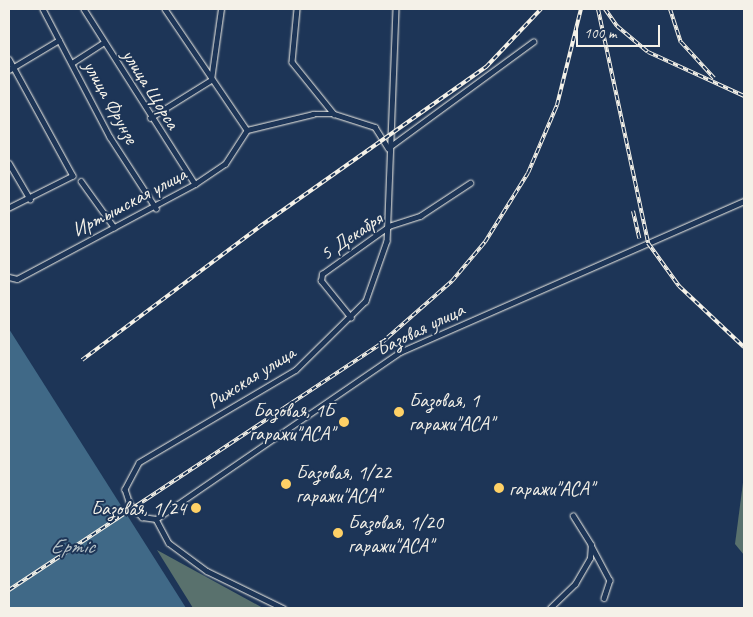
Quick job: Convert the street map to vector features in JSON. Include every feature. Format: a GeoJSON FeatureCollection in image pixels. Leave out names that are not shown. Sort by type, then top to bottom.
{"type":"FeatureCollection","features":[{"type":"Feature","properties":{"kind":"street","name":"улица Фрунзе"},"geometry":{"type":"LineString","coordinates":[[44,9],[110,136],[156,208]]}},
{"type":"Feature","properties":{"kind":"street","name":"улица Щорса"},"geometry":{"type":"LineString","coordinates":[[84,9],[150,118],[195,184]]}},
{"type":"Feature","properties":{"kind":"street"},"geometry":{"type":"LineString","coordinates":[[165,9],[248,130],[313,114],[334,114],[375,127],[388,148],[533,42]]}},
{"type":"Feature","properties":{"kind":"street"},"geometry":{"type":"LineString","coordinates":[[212,80],[221,9]]}},
{"type":"Feature","properties":{"kind":"street"},"geometry":{"type":"LineString","coordinates":[[297,9],[292,62],[334,114]]}},
{"type":"Feature","properties":{"kind":"street","name":"Рижская улица"},"geometry":{"type":"LineString","coordinates":[[156,520],[136,511],[125,489],[139,463],[296,370],[351,318],[366,300],[378,273],[389,226],[388,148],[396,9]]}},
{"type":"Feature","properties":{"kind":"street"},"geometry":{"type":"LineString","coordinates":[[11,69],[59,40]]}},
{"type":"Feature","properties":{"kind":"street"},"geometry":{"type":"LineString","coordinates":[[72,63],[104,42]]}},
{"type":"Feature","properties":{"kind":"street"},"geometry":{"type":"LineString","coordinates":[[9,59],[11,69],[72,176],[9,208]]}},
{"type":"Feature","properties":{"kind":"street"},"geometry":{"type":"LineString","coordinates":[[150,118],[212,80]]}},
{"type":"Feature","properties":{"kind":"street","name":"Иртышская улица"},"geometry":{"type":"LineString","coordinates":[[9,277],[17,279],[114,227],[156,208],[225,164],[248,130]]}},
{"type":"Feature","properties":{"kind":"street"},"geometry":{"type":"LineString","coordinates":[[9,163],[30,199]]}},
{"type":"Feature","properties":{"kind":"street"},"geometry":{"type":"LineString","coordinates":[[82,182],[114,227]]}},
{"type":"Feature","properties":{"kind":"street","name":"5 Декабря"},"geometry":{"type":"LineString","coordinates":[[351,318],[322,281],[322,274],[389,226],[420,216],[470,183]]}},
{"type":"Feature","properties":{"kind":"street","name":"Базовая улица"},"geometry":{"type":"LineString","coordinates":[[156,520],[400,352],[744,201]]}},
{"type":"Feature","properties":{"kind":"street"},"geometry":{"type":"LineString","coordinates":[[573,516],[610,580],[604,598]]}},
{"type":"Feature","properties":{"kind":"street"},"geometry":{"type":"LineString","coordinates":[[156,520],[169,543],[207,571],[283,608]]}},
{"type":"Feature","properties":{"kind":"street"},"geometry":{"type":"LineString","coordinates":[[550,608],[585,571],[591,545]]}},
{"type":"Feature","properties":{"kind":"green space"},"geometry":{"type":"Polygon","coordinates":[[[744,475],[744,555],[735,544],[744,475]]]}},
{"type":"Feature","properties":{"kind":"green space"},"geometry":{"type":"Polygon","coordinates":[[[157,550],[263,608],[193,608],[157,550]]]}},
{"type":"Feature","properties":{"kind":"water","name":"Ертіс"},"geometry":{"type":"Polygon","coordinates":[[[9,329],[186,608],[9,608],[9,329]]]}},
{"type":"Feature","properties":{"kind":"railway"},"geometry":{"type":"LineString","coordinates":[[82,360],[259,227],[486,67],[541,9]]}},
{"type":"Feature","properties":{"kind":"railway"},"geometry":{"type":"LineString","coordinates":[[9,590],[379,345],[452,281],[485,242],[528,173],[557,105],[581,9]]}},
{"type":"Feature","properties":{"kind":"railway"},"geometry":{"type":"LineString","coordinates":[[598,9],[648,243],[679,286],[744,347]]}},
{"type":"Feature","properties":{"kind":"railway"},"geometry":{"type":"LineString","coordinates":[[605,9],[617,26],[648,52],[744,96]]}},
{"type":"Feature","properties":{"kind":"railway"},"geometry":{"type":"LineString","coordinates":[[670,9],[681,42],[714,78]]}},
{"type":"Feature","properties":{"kind":"railway"},"geometry":{"type":"LineString","coordinates":[[633,211],[639,238]]}},
{"type":"Feature","properties":{"kind":"place","name":"Базовая, 1 гаражи\"ACА\""},"geometry":{"type":"Point","coordinates":[399,412]}},
{"type":"Feature","properties":{"kind":"place","name":"Базовая, 1Б гаражи\"ACА\""},"geometry":{"type":"Point","coordinates":[344,422]}},
{"type":"Feature","properties":{"kind":"place","name":"Базовая, 1/22 гаражи\"ACА\""},"geometry":{"type":"Point","coordinates":[286,484]}},
{"type":"Feature","properties":{"kind":"place","name":"гаражи\"ACА\""},"geometry":{"type":"Point","coordinates":[499,488]}},
{"type":"Feature","properties":{"kind":"place","name":"Базовая, 1/24"},"geometry":{"type":"Point","coordinates":[196,508]}},
{"type":"Feature","properties":{"kind":"place","name":"Базовая, 1/20 гаражи\"ACА\""},"geometry":{"type":"Point","coordinates":[338,533]}}]}
